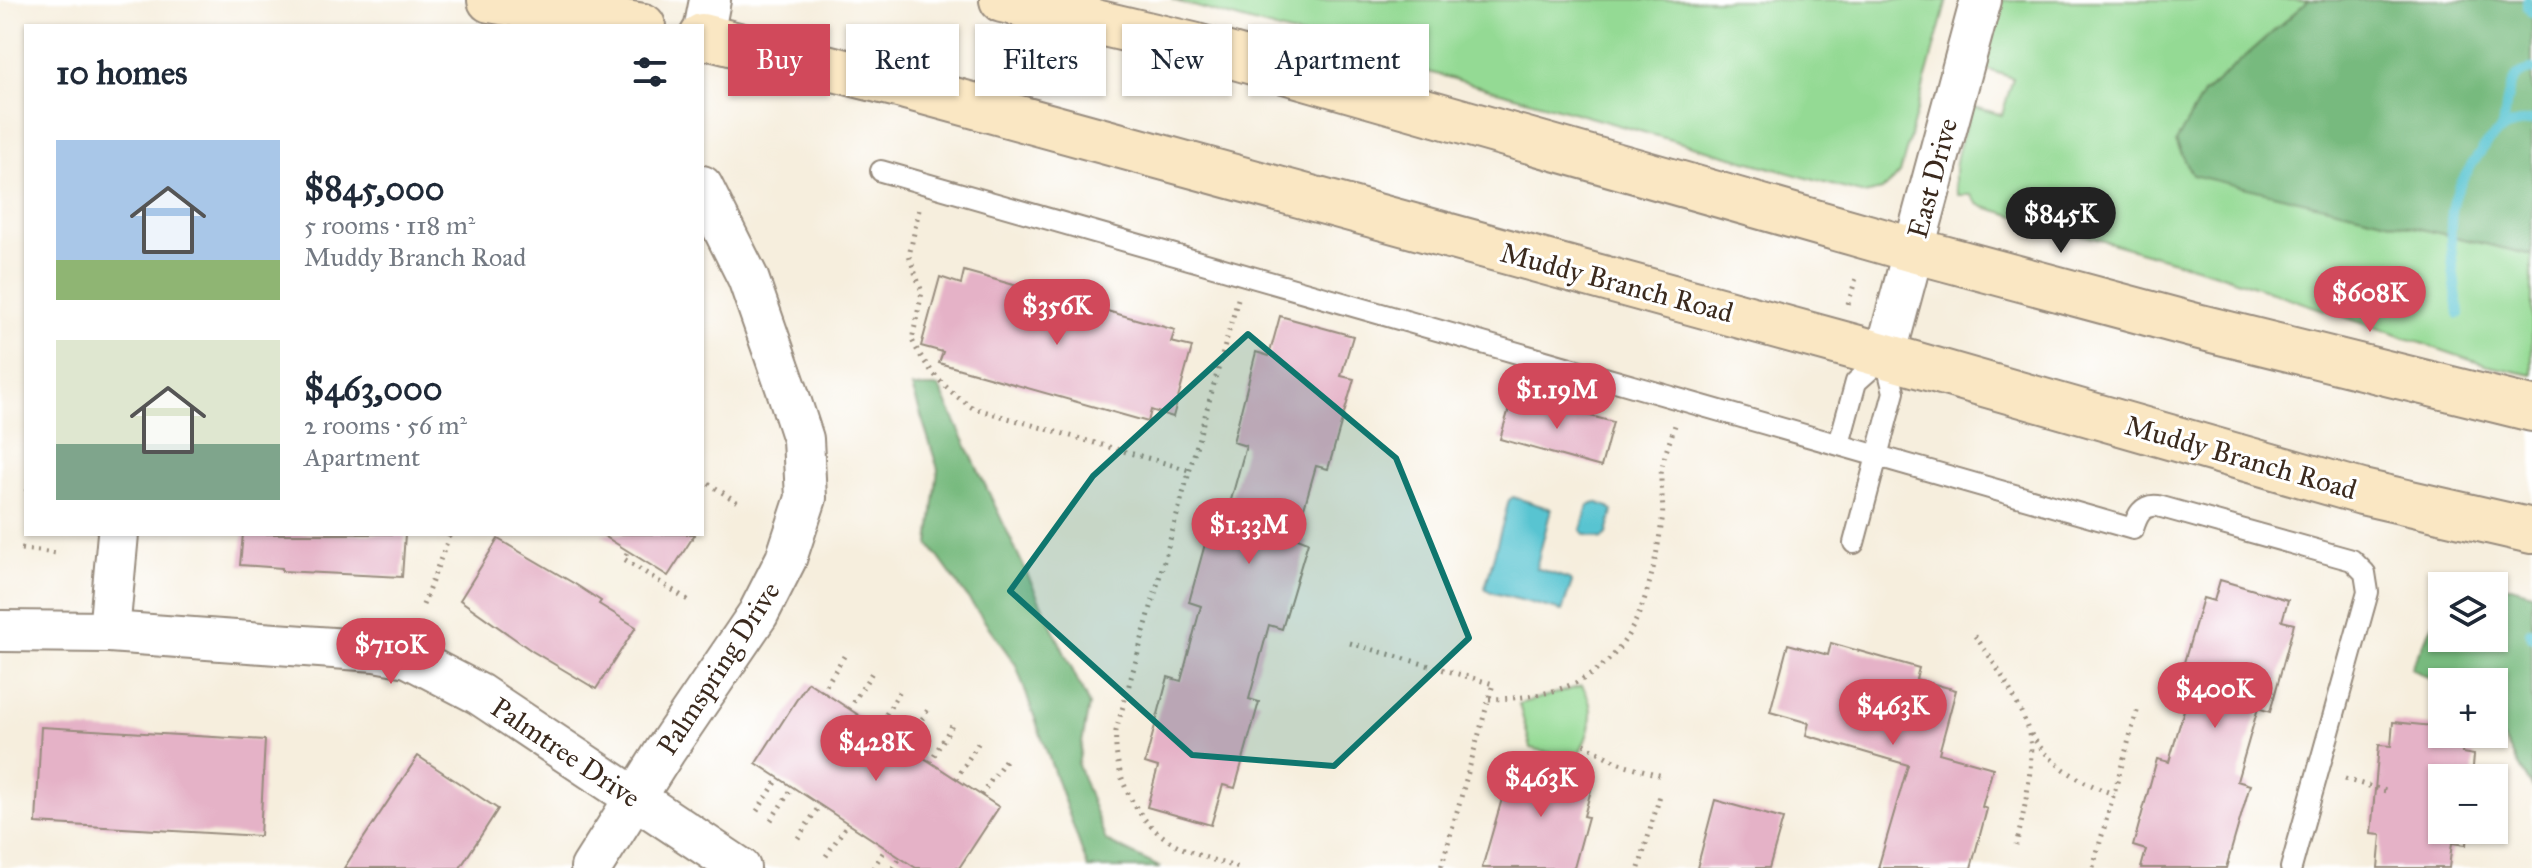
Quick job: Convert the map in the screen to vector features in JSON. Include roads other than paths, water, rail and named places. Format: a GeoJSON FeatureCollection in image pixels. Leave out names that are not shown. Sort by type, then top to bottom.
{"type":"FeatureCollection","features":[{"type":"Feature","properties":{"kind":"main road"},"geometry":{"type":"LineString","coordinates":[[490,0],[631,24]]}},
{"type":"Feature","properties":{"kind":"main road"},"geometry":{"type":"LineString","coordinates":[[1002,0],[1193,45],[1913,250],[2192,325],[2532,409]]}},
{"type":"Feature","properties":{"kind":"main road","name":"Muddy Branch Road"},"geometry":{"type":"LineString","coordinates":[[704,28],[906,87],[1885,356],[2362,492],[2532,531]]}},
{"type":"Feature","properties":{"kind":"street","name":"East Drive"},"geometry":{"type":"LineString","coordinates":[[1885,356],[1981,0]]}},
{"type":"Feature","properties":{"kind":"street","name":"Palmspring Drive"},"geometry":{"type":"LineString","coordinates":[[591,868],[634,797],[758,614],[786,559],[806,498],[803,439],[788,393],[748,278],[704,190]]}},
{"type":"Feature","properties":{"kind":"street"},"geometry":{"type":"LineString","coordinates":[[109,632],[118,536]]}},
{"type":"Feature","properties":{"kind":"street","name":"Palmtree Drive"},"geometry":{"type":"LineString","coordinates":[[0,631],[109,632],[375,651],[408,657],[479,694],[740,868]]}},
{"type":"Feature","properties":{"kind":"lane"},"geometry":{"type":"LineString","coordinates":[[881,171],[2133,529],[2146,507],[2158,506],[2352,560],[2365,573],[2368,592],[2291,868]]}},
{"type":"Feature","properties":{"kind":"lane"},"geometry":{"type":"LineString","coordinates":[[1839,444],[1856,382],[1885,356],[1894,392],[1854,543]]}},
{"type":"Feature","properties":{"kind":"water"},"geometry":{"type":"Polygon","coordinates":[[[1513,497],[1551,509],[1536,568],[1572,582],[1562,611],[1490,592],[1485,588],[1509,500],[1513,497]]]}},
{"type":"Feature","properties":{"kind":"water"},"geometry":{"type":"Polygon","coordinates":[[[1595,502],[1613,511],[1607,534],[1602,539],[1584,534],[1581,530],[1588,506],[1595,502]]]}},
{"type":"Feature","properties":{"kind":"waterway"},"geometry":{"type":"LineString","coordinates":[[2527,0],[2532,13]]}},
{"type":"Feature","properties":{"kind":"waterway"},"geometry":{"type":"LineString","coordinates":[[2503,127],[2512,84],[2523,72],[2532,70]]}},
{"type":"Feature","properties":{"kind":"waterway"},"geometry":{"type":"LineString","coordinates":[[2459,314],[2451,242],[2456,195],[2470,167],[2494,136],[2532,120]]}},
{"type":"Feature","properties":{"kind":"waterway"},"geometry":{"type":"LineString","coordinates":[[2530,632],[2532,637]]}}]}
